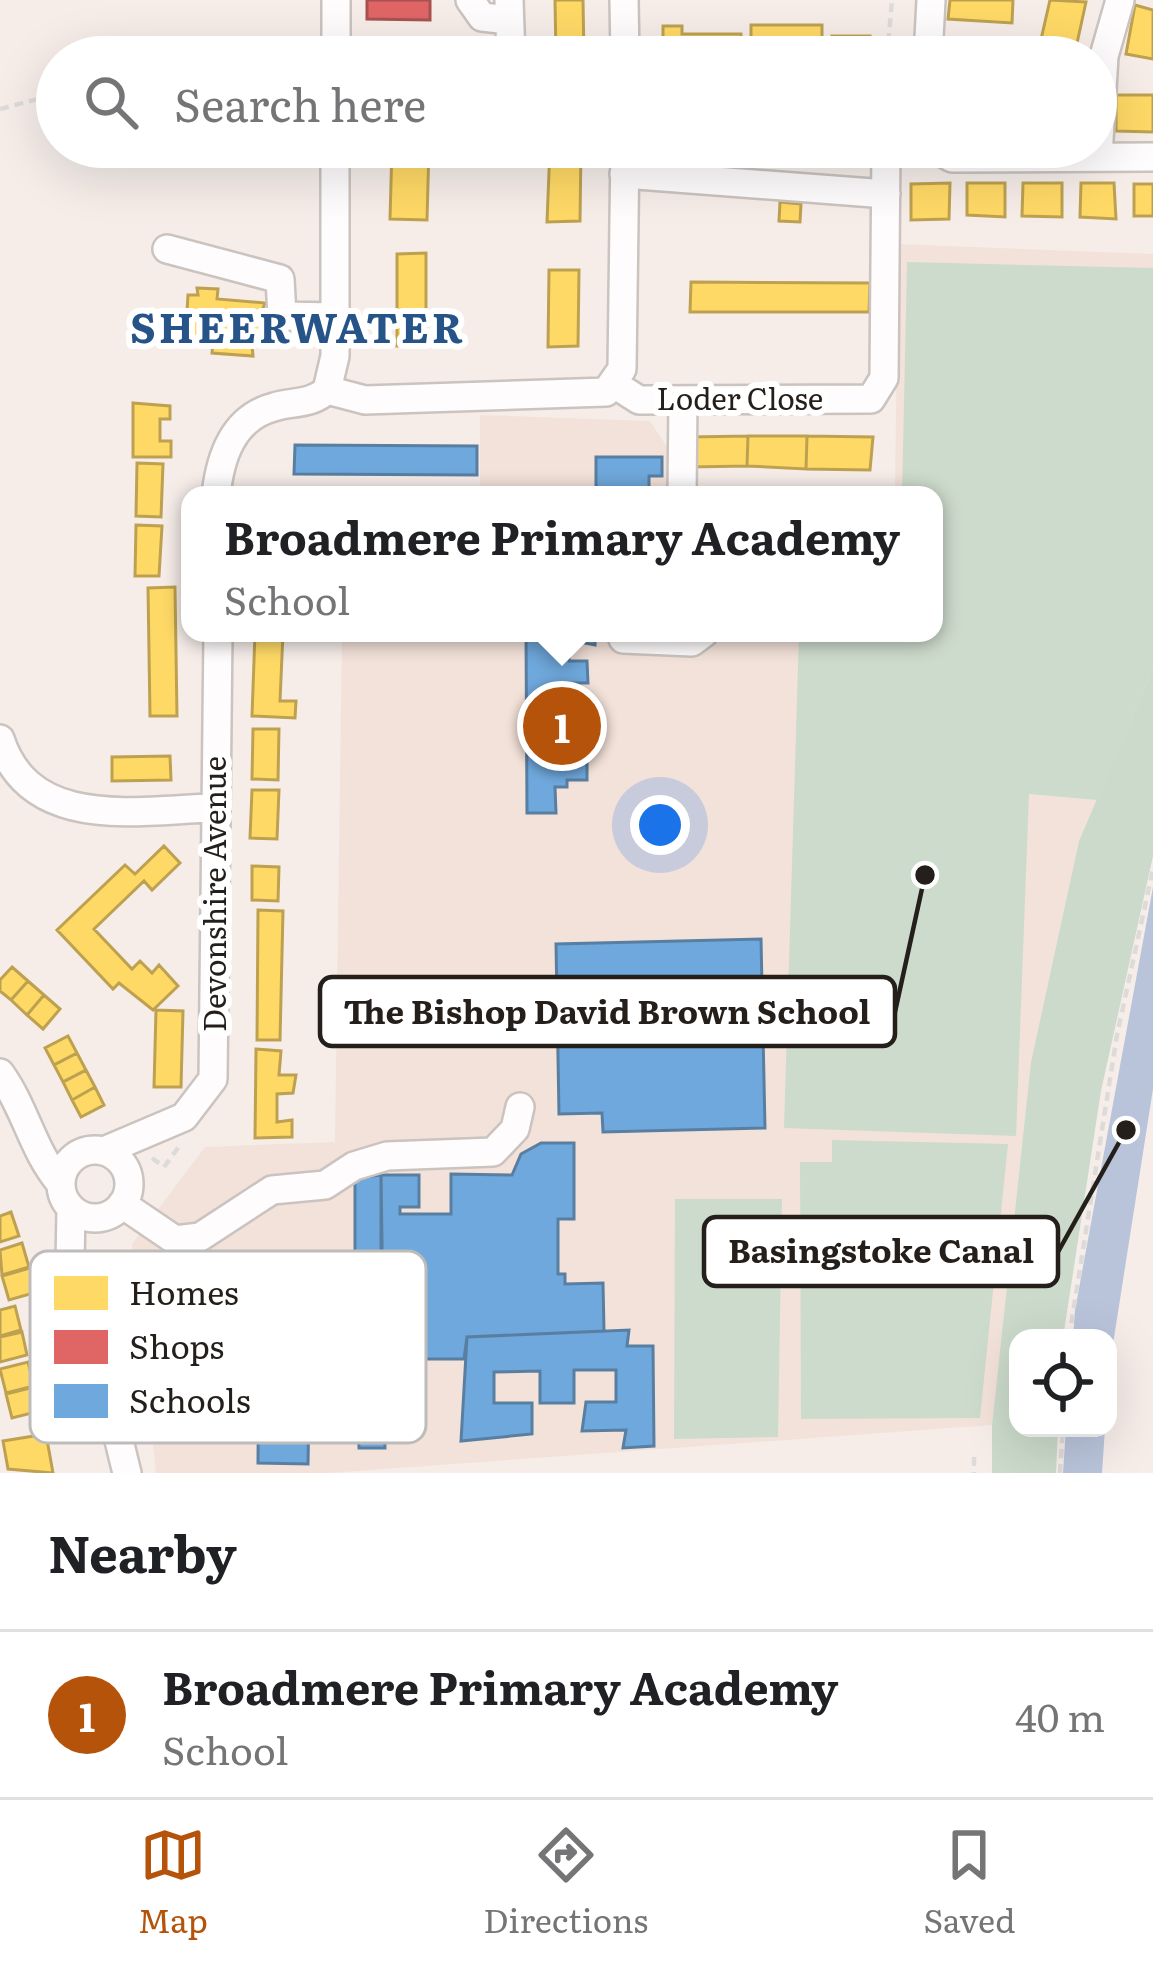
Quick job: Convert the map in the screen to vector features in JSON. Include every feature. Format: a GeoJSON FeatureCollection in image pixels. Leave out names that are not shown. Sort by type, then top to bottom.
{"type":"FeatureCollection","features":[{"type":"Feature","properties":{"kind":"street"},"geometry":{"type":"LineString","coordinates":[[336,0],[336,36]]}},
{"type":"Feature","properties":{"kind":"street"},"geometry":{"type":"LineString","coordinates":[[470,0],[482,17],[509,10]]}},
{"type":"Feature","properties":{"kind":"street"},"geometry":{"type":"LineString","coordinates":[[624,0],[625,36]]}},
{"type":"Feature","properties":{"kind":"street"},"geometry":{"type":"LineString","coordinates":[[929,36],[931,0]]}},
{"type":"Feature","properties":{"kind":"street"},"geometry":{"type":"LineString","coordinates":[[1109,36],[1118,0]]}},
{"type":"Feature","properties":{"kind":"street"},"geometry":{"type":"LineString","coordinates":[[1117,157],[1153,157]]}},
{"type":"Feature","properties":{"kind":"street"},"geometry":{"type":"LineString","coordinates":[[327,390],[335,317],[335,168]]}},
{"type":"Feature","properties":{"kind":"street"},"geometry":{"type":"LineString","coordinates":[[217,486],[220,458],[238,430],[257,413],[312,400],[327,390],[365,400],[595,396],[614,384],[622,369],[624,168]]}},
{"type":"Feature","properties":{"kind":"street"},"geometry":{"type":"LineString","coordinates":[[686,168],[886,194],[886,168]]}},
{"type":"Feature","properties":{"kind":"street","name":"Loder Close"},"geometry":{"type":"LineString","coordinates":[[614,384],[639,400],[871,399],[884,378],[886,194]]}},
{"type":"Feature","properties":{"kind":"street"},"geometry":{"type":"LineString","coordinates":[[166,249],[280,279],[282,316],[335,317]]}},
{"type":"Feature","properties":{"kind":"street"},"geometry":{"type":"LineString","coordinates":[[682,486],[683,400]]}},
{"type":"Feature","properties":{"kind":"street","name":"Devonshire Avenue"},"geometry":{"type":"LineString","coordinates":[[139,1153],[199,1103],[213,1078],[218,642]]}},
{"type":"Feature","properties":{"kind":"street"},"geometry":{"type":"LineString","coordinates":[[0,740],[17,774],[58,804],[87,810],[214,808]]}},
{"type":"Feature","properties":{"kind":"street"},"geometry":{"type":"LineString","coordinates":[[0,1073],[29,1127],[33,1148],[74,1203]]}},
{"type":"Feature","properties":{"kind":"street"},"geometry":{"type":"LineString","coordinates":[[74,1203],[122,1204],[175,1240],[200,1238],[272,1190],[325,1185],[354,1166],[387,1156],[493,1152],[515,1130],[520,1107]]}},
{"type":"Feature","properties":{"kind":"street"},"geometry":{"type":"LineString","coordinates":[[29,1127],[75,1156],[139,1153],[122,1204]]}},
{"type":"Feature","properties":{"kind":"street"},"geometry":{"type":"LineString","coordinates":[[75,1156],[78,1251]]}},
{"type":"Feature","properties":{"kind":"street"},"geometry":{"type":"LineString","coordinates":[[120,1443],[128,1473]]}},
{"type":"Feature","properties":{"kind":"path"},"geometry":{"type":"LineString","coordinates":[[889,36],[892,0]]}},
{"type":"Feature","properties":{"kind":"path"},"geometry":{"type":"LineString","coordinates":[[0,109],[36,100]]}},
{"type":"Feature","properties":{"kind":"path"},"geometry":{"type":"LineString","coordinates":[[1070,1329],[1114,1054],[1153,868]]}},
{"type":"Feature","properties":{"kind":"path"},"geometry":{"type":"LineString","coordinates":[[1060,1473],[1062,1437]]}},
{"type":"Feature","properties":{"kind":"path"},"geometry":{"type":"LineString","coordinates":[[974,1457],[974,1473]]}},
{"type":"Feature","properties":{"kind":"shaded area"},"geometry":{"type":"Polygon","coordinates":[[[898,244],[1153,254],[1153,668],[1079,841],[1031,1062],[992,1425],[329,1473],[156,1473],[153,1443],[426,1443],[426,1251],[133,1251],[132,1244],[205,1147],[335,1142],[342,642],[943,642],[943,486],[895,486],[898,244]]]}},
{"type":"Feature","properties":{"kind":"shaded area"},"geometry":{"type":"Polygon","coordinates":[[[480,415],[650,421],[687,477],[686,486],[480,486],[480,415]]]}},
{"type":"Feature","properties":{"kind":"green space"},"geometry":{"type":"Polygon","coordinates":[[[907,262],[1153,268],[1153,668],[1097,800],[1029,794],[1016,1136],[784,1128],[799,642],[943,642],[943,486],[902,486],[907,262]]]}},
{"type":"Feature","properties":{"kind":"green space"},"geometry":{"type":"Polygon","coordinates":[[[1153,668],[1153,856],[1101,1091],[1064,1329],[1009,1329],[1009,1437],[1058,1437],[1056,1473],[992,1473],[992,1425],[1031,1062],[1079,841],[1153,668]]]}},
{"type":"Feature","properties":{"kind":"green space"},"geometry":{"type":"Polygon","coordinates":[[[832,1140],[1008,1144],[980,1418],[801,1419],[800,1162],[832,1162],[832,1140]]]}},
{"type":"Feature","properties":{"kind":"green space"},"geometry":{"type":"Polygon","coordinates":[[[675,1199],[782,1199],[778,1437],[674,1439],[675,1199]]]}},
{"type":"Feature","properties":{"kind":"water"},"geometry":{"type":"Polygon","coordinates":[[[1153,887],[1153,1089],[1115,1329],[1074,1329],[1153,887]]]}},
{"type":"Feature","properties":{"kind":"water"},"geometry":{"type":"Polygon","coordinates":[[[1065,1437],[1104,1437],[1102,1473],[1063,1473],[1065,1437]]]}},
{"type":"Feature","properties":{"kind":"building: Homes"},"geometry":{"type":"Polygon","coordinates":[[[555,0],[583,0],[584,36],[556,36],[555,0]]]}},
{"type":"Feature","properties":{"kind":"building: Homes"},"geometry":{"type":"Polygon","coordinates":[[[950,0],[1013,0],[1012,23],[948,19],[950,0]]]}},
{"type":"Feature","properties":{"kind":"building: Homes"},"geometry":{"type":"Polygon","coordinates":[[[1050,0],[1086,2],[1079,36],[1042,36],[1050,0]]]}},
{"type":"Feature","properties":{"kind":"building: Homes"},"geometry":{"type":"Polygon","coordinates":[[[1135,5],[1153,10],[1153,59],[1126,54],[1135,5]]]}},
{"type":"Feature","properties":{"kind":"building: Homes"},"geometry":{"type":"Polygon","coordinates":[[[751,25],[822,25],[822,36],[751,36],[751,25]]]}},
{"type":"Feature","properties":{"kind":"building: Homes"},"geometry":{"type":"Polygon","coordinates":[[[663,26],[682,26],[682,34],[741,34],[741,36],[663,36],[663,26]]]}},
{"type":"Feature","properties":{"kind":"building: Homes"},"geometry":{"type":"Polygon","coordinates":[[[1117,95],[1153,95],[1153,132],[1117,131],[1117,95]]]}},
{"type":"Feature","properties":{"kind":"building: Homes"},"geometry":{"type":"Polygon","coordinates":[[[391,168],[428,168],[427,220],[390,219],[391,168]]]}},
{"type":"Feature","properties":{"kind":"building: Homes"},"geometry":{"type":"Polygon","coordinates":[[[549,168],[581,168],[580,221],[547,222],[549,168]]]}},
{"type":"Feature","properties":{"kind":"building: Homes"},"geometry":{"type":"Polygon","coordinates":[[[950,183],[949,219],[911,220],[911,184],[950,183]]]}},
{"type":"Feature","properties":{"kind":"building: Homes"},"geometry":{"type":"Polygon","coordinates":[[[967,183],[1005,183],[1005,217],[967,215],[967,183]]]}},
{"type":"Feature","properties":{"kind":"building: Homes"},"geometry":{"type":"Polygon","coordinates":[[[1023,183],[1062,183],[1062,217],[1022,216],[1023,183]]]}},
{"type":"Feature","properties":{"kind":"building: Homes"},"geometry":{"type":"Polygon","coordinates":[[[1081,183],[1114,183],[1116,219],[1080,217],[1081,183]]]}},
{"type":"Feature","properties":{"kind":"building: Homes"},"geometry":{"type":"Polygon","coordinates":[[[1134,184],[1153,184],[1153,216],[1134,216],[1134,184]]]}},
{"type":"Feature","properties":{"kind":"building: Homes"},"geometry":{"type":"Polygon","coordinates":[[[780,202],[801,204],[800,222],[779,221],[780,202]]]}},
{"type":"Feature","properties":{"kind":"building: Homes"},"geometry":{"type":"Polygon","coordinates":[[[426,253],[426,346],[397,346],[397,254],[426,253]]]}},
{"type":"Feature","properties":{"kind":"building: Homes"},"geometry":{"type":"Polygon","coordinates":[[[549,270],[579,270],[578,346],[548,347],[549,270]]]}},
{"type":"Feature","properties":{"kind":"building: Homes"},"geometry":{"type":"Polygon","coordinates":[[[691,282],[870,283],[869,312],[690,312],[691,282]]]}},
{"type":"Feature","properties":{"kind":"building: Homes"},"geometry":{"type":"Polygon","coordinates":[[[197,288],[218,289],[217,299],[265,303],[260,316],[265,346],[252,345],[253,356],[212,353],[213,342],[185,343],[188,295],[198,295],[197,288]]]}},
{"type":"Feature","properties":{"kind":"building: Homes"},"geometry":{"type":"Polygon","coordinates":[[[133,403],[170,406],[170,419],[160,419],[160,441],[171,441],[171,457],[133,457],[133,403]]]}},
{"type":"Feature","properties":{"kind":"building: Homes"},"geometry":{"type":"Polygon","coordinates":[[[748,436],[747,466],[690,467],[690,437],[748,436]]]}},
{"type":"Feature","properties":{"kind":"building: Homes"},"geometry":{"type":"Polygon","coordinates":[[[748,436],[807,436],[806,469],[747,466],[748,436]]]}},
{"type":"Feature","properties":{"kind":"building: Homes"},"geometry":{"type":"Polygon","coordinates":[[[807,436],[873,437],[870,470],[806,469],[807,436]]]}},
{"type":"Feature","properties":{"kind":"building: Homes"},"geometry":{"type":"Polygon","coordinates":[[[137,463],[163,464],[161,517],[136,516],[137,463]]]}},
{"type":"Feature","properties":{"kind":"building: Homes"},"geometry":{"type":"Polygon","coordinates":[[[136,525],[162,526],[159,576],[135,576],[136,525]]]}},
{"type":"Feature","properties":{"kind":"building: Homes"},"geometry":{"type":"Polygon","coordinates":[[[175,587],[177,716],[150,716],[148,588],[175,587]]]}},
{"type":"Feature","properties":{"kind":"building: Homes"},"geometry":{"type":"Polygon","coordinates":[[[255,642],[283,642],[280,701],[296,701],[295,718],[252,716],[255,642]]]}},
{"type":"Feature","properties":{"kind":"building: Homes"},"geometry":{"type":"Polygon","coordinates":[[[253,729],[279,729],[278,780],[252,779],[253,729]]]}},
{"type":"Feature","properties":{"kind":"building: Homes"},"geometry":{"type":"Polygon","coordinates":[[[170,756],[171,780],[112,781],[112,757],[170,756]]]}},
{"type":"Feature","properties":{"kind":"building: Homes"},"geometry":{"type":"Polygon","coordinates":[[[252,790],[279,790],[277,839],[250,838],[252,790]]]}},
{"type":"Feature","properties":{"kind":"building: Homes"},"geometry":{"type":"Polygon","coordinates":[[[164,846],[180,863],[152,890],[144,881],[94,929],[132,969],[140,961],[152,973],[159,965],[178,986],[153,1010],[119,983],[113,989],[57,930],[125,865],[135,874],[164,846]]]}},
{"type":"Feature","properties":{"kind":"building: Homes"},"geometry":{"type":"Polygon","coordinates":[[[252,866],[279,867],[278,901],[252,900],[252,866]]]}},
{"type":"Feature","properties":{"kind":"building: Homes"},"geometry":{"type":"Polygon","coordinates":[[[258,910],[283,911],[280,1040],[257,1040],[258,910]]]}},
{"type":"Feature","properties":{"kind":"building: Homes"},"geometry":{"type":"Polygon","coordinates":[[[12,967],[28,981],[11,1000],[0,991],[0,980],[12,967]]]}},
{"type":"Feature","properties":{"kind":"building: Homes"},"geometry":{"type":"Polygon","coordinates":[[[28,981],[44,995],[27,1015],[11,1000],[28,981]]]}},
{"type":"Feature","properties":{"kind":"building: Homes"},"geometry":{"type":"Polygon","coordinates":[[[44,995],[60,1009],[43,1029],[27,1015],[44,995]]]}},
{"type":"Feature","properties":{"kind":"building: Homes"},"geometry":{"type":"Polygon","coordinates":[[[156,1010],[183,1011],[181,1087],[154,1087],[156,1010]]]}},
{"type":"Feature","properties":{"kind":"building: Homes"},"geometry":{"type":"Polygon","coordinates":[[[68,1036],[77,1053],[54,1065],[45,1048],[68,1036]]]}},
{"type":"Feature","properties":{"kind":"building: Homes"},"geometry":{"type":"Polygon","coordinates":[[[256,1049],[281,1051],[279,1075],[296,1075],[293,1093],[277,1094],[277,1122],[292,1120],[292,1137],[255,1138],[256,1049]]]}},
{"type":"Feature","properties":{"kind":"building: Homes"},"geometry":{"type":"Polygon","coordinates":[[[77,1053],[86,1070],[63,1082],[54,1065],[77,1053]]]}},
{"type":"Feature","properties":{"kind":"building: Homes"},"geometry":{"type":"Polygon","coordinates":[[[86,1070],[95,1087],[72,1100],[63,1082],[86,1070]]]}},
{"type":"Feature","properties":{"kind":"building: Homes"},"geometry":{"type":"Polygon","coordinates":[[[95,1087],[104,1105],[81,1117],[72,1100],[95,1087]]]}},
{"type":"Feature","properties":{"kind":"building: Homes"},"geometry":{"type":"Polygon","coordinates":[[[11,1212],[19,1236],[0,1242],[0,1216],[11,1212]]]}},
{"type":"Feature","properties":{"kind":"building: Homes"},"geometry":{"type":"Polygon","coordinates":[[[22,1243],[29,1267],[2,1275],[0,1250],[22,1243]]]}},
{"type":"Feature","properties":{"kind":"building: Homes"},"geometry":{"type":"Polygon","coordinates":[[[30,1268],[30,1294],[9,1300],[2,1276],[30,1268]]]}},
{"type":"Feature","properties":{"kind":"building: Homes"},"geometry":{"type":"Polygon","coordinates":[[[15,1306],[21,1330],[0,1336],[0,1310],[15,1306]]]}},
{"type":"Feature","properties":{"kind":"building: Homes"},"geometry":{"type":"Polygon","coordinates":[[[22,1332],[27,1355],[0,1362],[0,1337],[22,1332]]]}},
{"type":"Feature","properties":{"kind":"building: Homes"},"geometry":{"type":"Polygon","coordinates":[[[28,1362],[30,1387],[6,1393],[0,1369],[28,1362]]]}},
{"type":"Feature","properties":{"kind":"building: Homes"},"geometry":{"type":"Polygon","coordinates":[[[30,1388],[30,1414],[12,1418],[6,1394],[30,1388]]]}},
{"type":"Feature","properties":{"kind":"building: Homes"},"geometry":{"type":"Polygon","coordinates":[[[30,1437],[30,1443],[48,1443],[53,1473],[8,1469],[3,1441],[30,1437]]]}},
{"type":"Feature","properties":{"kind":"building: Shops"},"geometry":{"type":"Polygon","coordinates":[[[367,0],[430,0],[430,20],[367,19],[367,0]]]}},
{"type":"Feature","properties":{"kind":"building: Schools"},"geometry":{"type":"Polygon","coordinates":[[[295,445],[477,446],[477,475],[294,474],[295,445]]]}},
{"type":"Feature","properties":{"kind":"building: Schools"},"geometry":{"type":"Polygon","coordinates":[[[596,457],[662,457],[662,476],[649,476],[649,486],[596,486],[596,457]]]}},
{"type":"Feature","properties":{"kind":"building: Schools"},"geometry":{"type":"Polygon","coordinates":[[[526,642],[569,642],[569,661],[587,661],[588,683],[567,683],[567,757],[587,757],[587,780],[567,780],[567,787],[555,787],[556,813],[527,813],[526,642]]]}},
{"type":"Feature","properties":{"kind":"building: Schools"},"geometry":{"type":"Polygon","coordinates":[[[761,939],[765,1128],[603,1132],[602,1113],[559,1114],[556,944],[761,939]]]}},
{"type":"Feature","properties":{"kind":"building: Schools"},"geometry":{"type":"Polygon","coordinates":[[[541,1143],[574,1143],[574,1219],[558,1219],[558,1274],[565,1274],[565,1284],[603,1283],[604,1331],[467,1337],[464,1359],[426,1359],[426,1251],[381,1251],[381,1175],[419,1175],[419,1207],[400,1207],[400,1214],[451,1214],[451,1174],[512,1175],[521,1154],[541,1143]]]}},
{"type":"Feature","properties":{"kind":"building: Schools"},"geometry":{"type":"Polygon","coordinates":[[[381,1175],[382,1251],[355,1251],[355,1178],[381,1175]]]}},
{"type":"Feature","properties":{"kind":"building: Schools"},"geometry":{"type":"Polygon","coordinates":[[[629,1330],[627,1346],[653,1346],[654,1446],[623,1448],[626,1430],[582,1431],[586,1402],[616,1402],[616,1370],[574,1370],[574,1403],[540,1403],[540,1371],[494,1372],[494,1403],[532,1403],[532,1434],[461,1441],[467,1337],[629,1330]]]}},
{"type":"Feature","properties":{"kind":"building: Schools"},"geometry":{"type":"Polygon","coordinates":[[[258,1443],[308,1443],[308,1464],[258,1463],[258,1443]]]}},
{"type":"Feature","properties":{"kind":"building: Schools"},"geometry":{"type":"Polygon","coordinates":[[[359,1443],[385,1443],[385,1448],[359,1448],[359,1443]]]}},
{"type":"Feature","properties":{"kind":"place","name":"Broadmere Primary Academy"},"geometry":{"type":"Point","coordinates":[562,726]}},
{"type":"Feature","properties":{"kind":"place","name":"The Bishop David Brown School"},"geometry":{"type":"Point","coordinates":[925,875]}},
{"type":"Feature","properties":{"kind":"place","name":"Basingstoke Canal"},"geometry":{"type":"Point","coordinates":[1126,1130]}},
{"type":"Feature","properties":{"kind":"district","name":"SHEERWATER"},"geometry":{"type":"Point","coordinates":[298,328]}}]}
